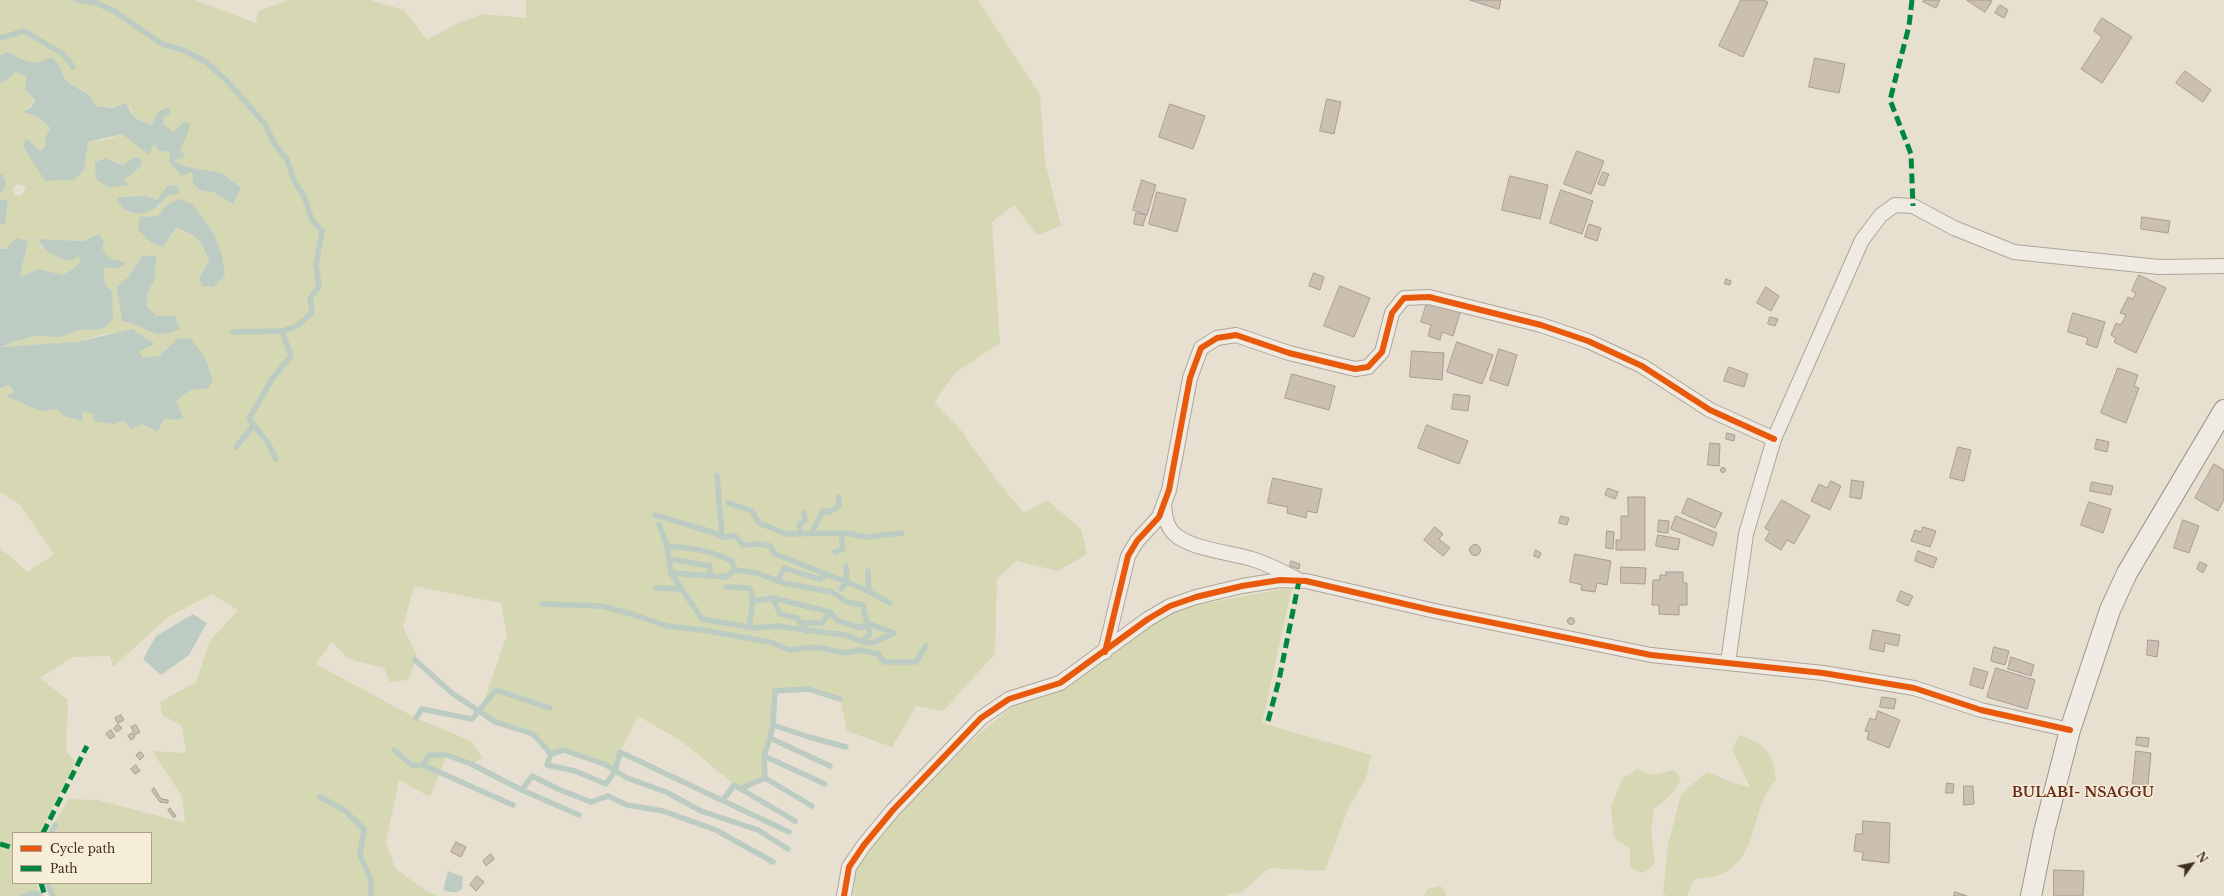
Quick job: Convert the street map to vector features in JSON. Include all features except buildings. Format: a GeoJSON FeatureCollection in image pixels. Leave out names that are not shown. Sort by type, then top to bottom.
{"type":"FeatureCollection","features":[{"type":"Feature","properties":{"kind":"street"},"geometry":{"type":"LineString","coordinates":[[1728,663],[1746,534],[1774,439],[1862,240],[1881,215],[1895,205],[1913,206],[1954,228],[2014,252],[2159,267],[2224,266]]}},
{"type":"Feature","properties":{"kind":"street"},"geometry":{"type":"LineString","coordinates":[[1105,652],[1128,556],[1137,541],[1159,517],[1169,490],[1190,378],[1201,348],[1217,338],[1236,335],[1289,352],[1355,369],[1368,367],[1382,352],[1392,313],[1404,298],[1429,297],[1541,325],[1588,341],[1642,366],[1710,410],[1774,439]]}},
{"type":"Feature","properties":{"kind":"street"},"geometry":{"type":"LineString","coordinates":[[2031,896],[2044,832],[2070,730],[2110,610],[2127,573],[2224,410]]}},
{"type":"Feature","properties":{"kind":"street"},"geometry":{"type":"LineString","coordinates":[[1164,505],[1166,524],[1178,537],[1202,546],[1273,566],[1299,581]]}},
{"type":"Feature","properties":{"kind":"street"},"geometry":{"type":"LineString","coordinates":[[844,896],[849,867],[864,845],[894,810],[981,718],[1009,700],[1060,683],[1105,652],[1148,619],[1170,606],[1196,597],[1242,586],[1280,580],[1299,581],[1651,655],[1823,673],[1914,688],[1980,710],[2070,730]]}},
{"type":"Feature","properties":{"kind":"green space"},"geometry":{"type":"Polygon","coordinates":[[[0,0],[195,0],[256,23],[258,11],[289,0],[370,0],[404,10],[427,40],[456,24],[483,14],[526,18],[526,0],[978,0],[1040,95],[1045,162],[1061,226],[1037,235],[1014,205],[992,222],[1000,343],[955,373],[934,403],[960,429],[994,477],[1024,513],[1047,500],[1081,529],[1087,554],[1058,571],[1016,561],[997,579],[995,654],[943,711],[916,706],[892,747],[847,731],[840,699],[808,689],[775,691],[773,725],[764,756],[765,778],[740,789],[680,740],[638,716],[620,752],[615,771],[606,765],[564,750],[551,754],[533,734],[495,722],[480,712],[507,635],[501,603],[414,586],[403,627],[417,656],[408,680],[390,682],[384,668],[349,659],[332,642],[316,664],[416,718],[471,741],[483,758],[471,764],[447,755],[430,797],[399,780],[386,842],[395,868],[423,889],[438,896],[50,896],[44,884],[152,884],[152,832],[49,832],[69,799],[98,800],[185,823],[182,796],[152,751],[186,753],[182,726],[162,715],[160,702],[196,682],[210,641],[238,610],[212,594],[168,617],[113,667],[110,656],[73,657],[40,678],[68,700],[66,751],[74,760],[73,767],[40,832],[12,832],[12,884],[36,884],[41,896],[0,896],[0,548],[28,572],[54,554],[19,504],[0,492],[0,388],[9,385],[14,392],[7,396],[40,411],[58,409],[82,421],[83,411],[123,421],[132,429],[142,424],[158,432],[164,419],[177,420],[184,418],[176,401],[183,394],[197,387],[172,346],[165,348],[159,356],[143,358],[138,351],[155,344],[109,333],[77,342],[0,348],[15,341],[37,336],[59,337],[80,330],[103,329],[112,291],[105,285],[104,267],[125,262],[110,259],[102,248],[99,234],[83,241],[38,239],[42,248],[79,256],[81,263],[64,275],[39,269],[20,277],[28,241],[6,249],[0,249],[0,224],[5,225],[8,201],[0,200],[0,193],[4,190],[2,173],[0,174],[0,84],[12,76],[14,72],[27,77],[28,94],[35,100],[24,112],[38,118],[50,128],[45,138],[46,146],[39,151],[26,138],[23,145],[84,169],[88,142],[109,139],[122,134],[149,154],[154,144],[170,152],[169,162],[182,176],[193,172],[199,190],[215,193],[233,204],[222,173],[183,166],[173,159],[185,154],[180,150],[186,138],[185,121],[173,132],[162,124],[164,118],[159,111],[151,125],[135,118],[130,108],[96,106],[89,94],[66,81],[59,65],[25,62],[8,52],[0,55],[0,0]],[[106,158],[96,162],[129,185],[123,180],[130,173],[139,169],[106,158]],[[18,184],[13,188],[14,194],[19,196],[23,194],[26,187],[18,184]],[[177,185],[157,200],[147,196],[119,197],[158,207],[177,185]],[[158,216],[140,217],[169,239],[176,228],[198,240],[204,249],[209,262],[199,278],[202,286],[213,287],[214,234],[158,216]],[[142,256],[129,276],[117,287],[134,320],[147,330],[167,335],[157,316],[147,306],[147,294],[155,279],[156,257],[142,256]]]}},
{"type":"Feature","properties":{"kind":"green space"},"geometry":{"type":"Polygon","coordinates":[[[1292,587],[1262,723],[1371,755],[1366,778],[1348,809],[1325,871],[1269,868],[1242,892],[1228,894],[1226,896],[854,896],[855,868],[882,833],[970,742],[1015,704],[1047,693],[1096,666],[1117,652],[1166,614],[1187,607],[1292,587]]]}},
{"type":"Feature","properties":{"kind":"green space"},"geometry":{"type":"Polygon","coordinates":[[[1740,735],[1756,742],[1767,750],[1773,762],[1776,780],[1762,803],[1744,854],[1736,865],[1721,875],[1694,879],[1687,896],[1666,896],[1663,892],[1668,845],[1681,794],[1707,772],[1734,783],[1750,787],[1732,749],[1740,735]]]}},
{"type":"Feature","properties":{"kind":"green space"},"geometry":{"type":"Polygon","coordinates":[[[1637,769],[1652,775],[1674,770],[1681,779],[1673,793],[1654,809],[1651,830],[1655,864],[1643,873],[1630,868],[1630,849],[1614,837],[1611,806],[1622,779],[1637,769]]]}},
{"type":"Feature","properties":{"kind":"green space"},"geometry":{"type":"Polygon","coordinates":[[[1440,886],[1445,890],[1446,896],[1424,896],[1428,889],[1440,886]]]}},
{"type":"Feature","properties":{"kind":"shaded area"},"geometry":{"type":"Polygon","coordinates":[[[8,52],[29,62],[40,62],[51,57],[59,65],[66,81],[89,95],[96,106],[113,108],[125,103],[135,118],[151,125],[159,111],[170,107],[170,113],[164,118],[163,124],[173,132],[185,121],[190,124],[186,138],[180,150],[185,154],[183,158],[174,160],[183,166],[222,173],[241,188],[233,204],[215,193],[199,190],[193,182],[192,172],[182,176],[169,162],[170,152],[160,151],[154,144],[149,155],[122,134],[88,142],[84,170],[74,180],[45,181],[23,146],[26,138],[40,151],[46,146],[45,138],[50,128],[38,118],[23,112],[31,107],[35,100],[25,89],[27,77],[14,72],[12,76],[0,84],[0,55],[8,52]]]}},
{"type":"Feature","properties":{"kind":"shaded area"},"geometry":{"type":"Polygon","coordinates":[[[135,157],[141,159],[142,164],[124,180],[129,185],[108,187],[96,179],[95,162],[106,158],[123,165],[135,157]]]}},
{"type":"Feature","properties":{"kind":"shaded area"},"geometry":{"type":"Polygon","coordinates":[[[2,173],[6,182],[4,190],[0,193],[0,174],[2,173]]]}},
{"type":"Feature","properties":{"kind":"shaded area"},"geometry":{"type":"Polygon","coordinates":[[[177,185],[180,193],[168,195],[156,208],[146,212],[134,213],[127,211],[116,200],[119,197],[147,196],[157,200],[167,186],[177,185]]]}},
{"type":"Feature","properties":{"kind":"shaded area"},"geometry":{"type":"Polygon","coordinates":[[[178,199],[193,204],[214,234],[222,256],[225,275],[213,287],[202,286],[199,278],[209,261],[204,248],[194,236],[176,228],[163,247],[152,243],[138,230],[140,217],[158,216],[165,207],[178,199]]]}},
{"type":"Feature","properties":{"kind":"shaded area"},"geometry":{"type":"Polygon","coordinates":[[[0,200],[8,200],[5,225],[0,224],[0,200]]]}},
{"type":"Feature","properties":{"kind":"shaded area"},"geometry":{"type":"Polygon","coordinates":[[[99,234],[104,242],[102,248],[110,259],[126,262],[118,267],[104,267],[105,285],[112,291],[113,319],[103,329],[80,330],[59,337],[37,336],[15,341],[1,347],[77,342],[132,329],[155,344],[139,351],[143,358],[159,356],[177,339],[190,338],[205,358],[213,381],[207,389],[190,391],[176,401],[184,418],[177,420],[164,419],[158,432],[142,424],[132,429],[123,421],[114,424],[94,421],[93,414],[83,411],[82,421],[64,416],[58,409],[40,411],[6,396],[14,392],[9,385],[0,388],[0,249],[6,249],[16,238],[28,241],[20,277],[39,269],[64,275],[80,263],[79,256],[70,261],[55,256],[44,248],[38,239],[83,241],[99,234]]]}},
{"type":"Feature","properties":{"kind":"shaded area"},"geometry":{"type":"Polygon","coordinates":[[[142,256],[156,256],[155,279],[147,294],[147,306],[157,316],[175,316],[180,329],[170,333],[156,334],[131,323],[122,321],[117,287],[129,276],[142,256]]]}},
{"type":"Feature","properties":{"kind":"shaded area"},"geometry":{"type":"Polygon","coordinates":[[[193,614],[207,623],[189,655],[161,675],[143,659],[156,636],[193,614]]]}},
{"type":"Feature","properties":{"kind":"shaded area"},"geometry":{"type":"Polygon","coordinates":[[[448,871],[463,877],[462,889],[460,891],[453,892],[443,890],[448,871]]]}},
{"type":"Feature","properties":{"kind":"waterway"},"geometry":{"type":"LineString","coordinates":[[77,0],[96,3],[114,11],[162,44],[183,50],[206,62],[226,80],[265,124],[275,145],[287,159],[294,181],[304,196],[312,220],[322,231],[316,265],[319,286],[310,299],[312,313],[297,326],[282,331],[233,332]]}},
{"type":"Feature","properties":{"kind":"waterway"},"geometry":{"type":"LineString","coordinates":[[0,38],[24,31],[63,54],[73,67]]}},
{"type":"Feature","properties":{"kind":"waterway"},"geometry":{"type":"LineString","coordinates":[[276,459],[268,443],[249,419],[272,379],[291,356],[282,331]]}},
{"type":"Feature","properties":{"kind":"waterway"},"geometry":{"type":"LineString","coordinates":[[236,447],[253,426]]}},
{"type":"Feature","properties":{"kind":"waterway"},"geometry":{"type":"LineString","coordinates":[[717,475],[722,537]]}},
{"type":"Feature","properties":{"kind":"waterway"},"geometry":{"type":"LineString","coordinates":[[812,532],[823,511],[829,512],[839,506],[839,497]]}},
{"type":"Feature","properties":{"kind":"waterway"},"geometry":{"type":"LineString","coordinates":[[728,503],[752,511],[759,523],[787,534],[847,533],[866,537],[902,533]]}},
{"type":"Feature","properties":{"kind":"waterway"},"geometry":{"type":"LineString","coordinates":[[800,533],[800,524],[805,520],[804,513]]}},
{"type":"Feature","properties":{"kind":"waterway"},"geometry":{"type":"LineString","coordinates":[[655,515],[715,533],[722,537],[735,536],[743,545],[761,544],[770,546],[775,554],[864,589],[890,603]]}},
{"type":"Feature","properties":{"kind":"waterway"},"geometry":{"type":"LineString","coordinates":[[659,524],[667,546],[671,573],[702,619],[754,628],[777,626],[845,635],[867,643],[875,642],[894,633]]}},
{"type":"Feature","properties":{"kind":"waterway"},"geometry":{"type":"LineString","coordinates":[[835,552],[843,549],[841,533]]}},
{"type":"Feature","properties":{"kind":"waterway"},"geometry":{"type":"LineString","coordinates":[[667,546],[716,554],[732,561],[735,570]]}},
{"type":"Feature","properties":{"kind":"waterway"},"geometry":{"type":"LineString","coordinates":[[669,559],[710,566],[710,576]]}},
{"type":"Feature","properties":{"kind":"waterway"},"geometry":{"type":"LineString","coordinates":[[841,589],[847,582],[846,566]]}},
{"type":"Feature","properties":{"kind":"waterway"},"geometry":{"type":"LineString","coordinates":[[777,581],[784,568],[819,579],[828,574]]}},
{"type":"Feature","properties":{"kind":"waterway"},"geometry":{"type":"LineString","coordinates":[[671,573],[726,577],[735,570],[757,573],[784,583],[832,592],[847,602],[863,605],[867,623],[894,633]]}},
{"type":"Feature","properties":{"kind":"waterway"},"geometry":{"type":"LineString","coordinates":[[868,571],[869,591]]}},
{"type":"Feature","properties":{"kind":"waterway"},"geometry":{"type":"LineString","coordinates":[[726,587],[750,588],[753,601],[773,598],[830,612],[838,621],[862,628],[867,623]]}},
{"type":"Feature","properties":{"kind":"waterway"},"geometry":{"type":"LineString","coordinates":[[656,588],[682,589]]}},
{"type":"Feature","properties":{"kind":"waterway"},"geometry":{"type":"LineString","coordinates":[[773,598],[780,614],[797,618],[807,631]]}},
{"type":"Feature","properties":{"kind":"waterway"},"geometry":{"type":"LineString","coordinates":[[749,627],[753,601]]}},
{"type":"Feature","properties":{"kind":"waterway"},"geometry":{"type":"LineString","coordinates":[[542,604],[602,606],[667,626],[702,630],[770,642],[789,650],[817,647],[845,653],[861,650],[878,654],[884,662],[916,662],[926,646]]}},
{"type":"Feature","properties":{"kind":"waterway"},"geometry":{"type":"LineString","coordinates":[[800,623],[822,623],[830,612]]}},
{"type":"Feature","properties":{"kind":"waterway"},"geometry":{"type":"LineString","coordinates":[[863,641],[870,633],[867,623]]}},
{"type":"Feature","properties":{"kind":"waterway"},"geometry":{"type":"LineString","coordinates":[[415,660],[452,693],[495,722],[533,734],[551,754],[564,750],[606,765],[627,778],[666,792],[701,811],[758,830],[788,849]]}},
{"type":"Feature","properties":{"kind":"waterway"},"geometry":{"type":"LineString","coordinates":[[773,725],[775,691],[808,689],[840,699]]}},
{"type":"Feature","properties":{"kind":"waterway"},"geometry":{"type":"LineString","coordinates":[[416,718],[422,709],[472,719],[496,690],[550,708]]}},
{"type":"Feature","properties":{"kind":"waterway"},"geometry":{"type":"LineString","coordinates":[[770,738],[773,725],[846,747]]}},
{"type":"Feature","properties":{"kind":"waterway"},"geometry":{"type":"LineString","coordinates":[[764,756],[770,738],[830,766]]}},
{"type":"Feature","properties":{"kind":"waterway"},"geometry":{"type":"LineString","coordinates":[[394,750],[412,765],[423,765],[429,755],[447,755],[471,764],[522,790],[532,776],[558,789],[591,802],[608,796],[627,805],[663,811],[716,830],[773,862]]}},
{"type":"Feature","properties":{"kind":"waterway"},"geometry":{"type":"LineString","coordinates":[[551,754],[547,765],[575,771],[606,784],[615,771],[620,752],[789,832]]}},
{"type":"Feature","properties":{"kind":"waterway"},"geometry":{"type":"LineString","coordinates":[[765,778],[764,756],[825,784]]}},
{"type":"Feature","properties":{"kind":"waterway"},"geometry":{"type":"LineString","coordinates":[[423,765],[513,805]]}},
{"type":"Feature","properties":{"kind":"waterway"},"geometry":{"type":"LineString","coordinates":[[740,789],[765,778],[812,806]]}},
{"type":"Feature","properties":{"kind":"waterway"},"geometry":{"type":"LineString","coordinates":[[723,800],[734,785],[795,821]]}},
{"type":"Feature","properties":{"kind":"waterway"},"geometry":{"type":"LineString","coordinates":[[522,790],[579,815]]}},
{"type":"Feature","properties":{"kind":"waterway"},"geometry":{"type":"LineString","coordinates":[[320,797],[344,810],[364,829],[360,855],[371,880],[371,896]]}},
{"type":"Feature","properties":{"kind":"waterway"},"geometry":{"type":"LineString","coordinates":[[52,832],[55,825]]}},
{"type":"Feature","properties":{"kind":"waterway"},"geometry":{"type":"LineString","coordinates":[[47,884],[53,896]]}},
{"type":"Feature","properties":{"kind":"waterway"},"geometry":{"type":"LineString","coordinates":[[23,896],[32,893],[40,895]]}},
{"type":"Feature","properties":{"kind":"marked path"},"geometry":{"type":"LineString","coordinates":[[1912,0],[1909,26],[1890,100],[1911,154],[1913,206]]}},
{"type":"Feature","properties":{"kind":"marked path"},"geometry":{"type":"LineString","coordinates":[[1268,721],[1279,680],[1299,581]]}},
{"type":"Feature","properties":{"kind":"marked path"},"geometry":{"type":"LineString","coordinates":[[44,832],[87,746]]}},
{"type":"Feature","properties":{"kind":"marked path"},"geometry":{"type":"LineString","coordinates":[[0,844],[12,848]]}},
{"type":"Feature","properties":{"kind":"marked path"},"geometry":{"type":"LineString","coordinates":[[41,884],[45,896]]}},
{"type":"Feature","properties":{"kind":"cycle path"},"geometry":{"type":"LineString","coordinates":[[1105,652],[1128,556],[1137,541],[1159,517],[1169,490],[1190,378],[1201,348],[1217,338],[1236,335],[1289,353],[1355,369],[1368,367],[1382,352],[1392,313],[1404,298],[1429,297],[1541,325],[1588,341],[1642,366],[1710,410],[1774,439]]}},
{"type":"Feature","properties":{"kind":"cycle path"},"geometry":{"type":"LineString","coordinates":[[844,896],[849,867],[864,845],[893,810],[981,718],[1009,699],[1060,683],[1148,619],[1170,606],[1196,597],[1242,586],[1280,580],[1306,581],[1435,611],[1651,655],[1823,673],[1914,688],[1981,710],[2070,730]]}},
{"type":"Feature","properties":{"kind":"district","name":"BULABI- NSAGGU"},"geometry":{"type":"Point","coordinates":[2083,793]}}]}
